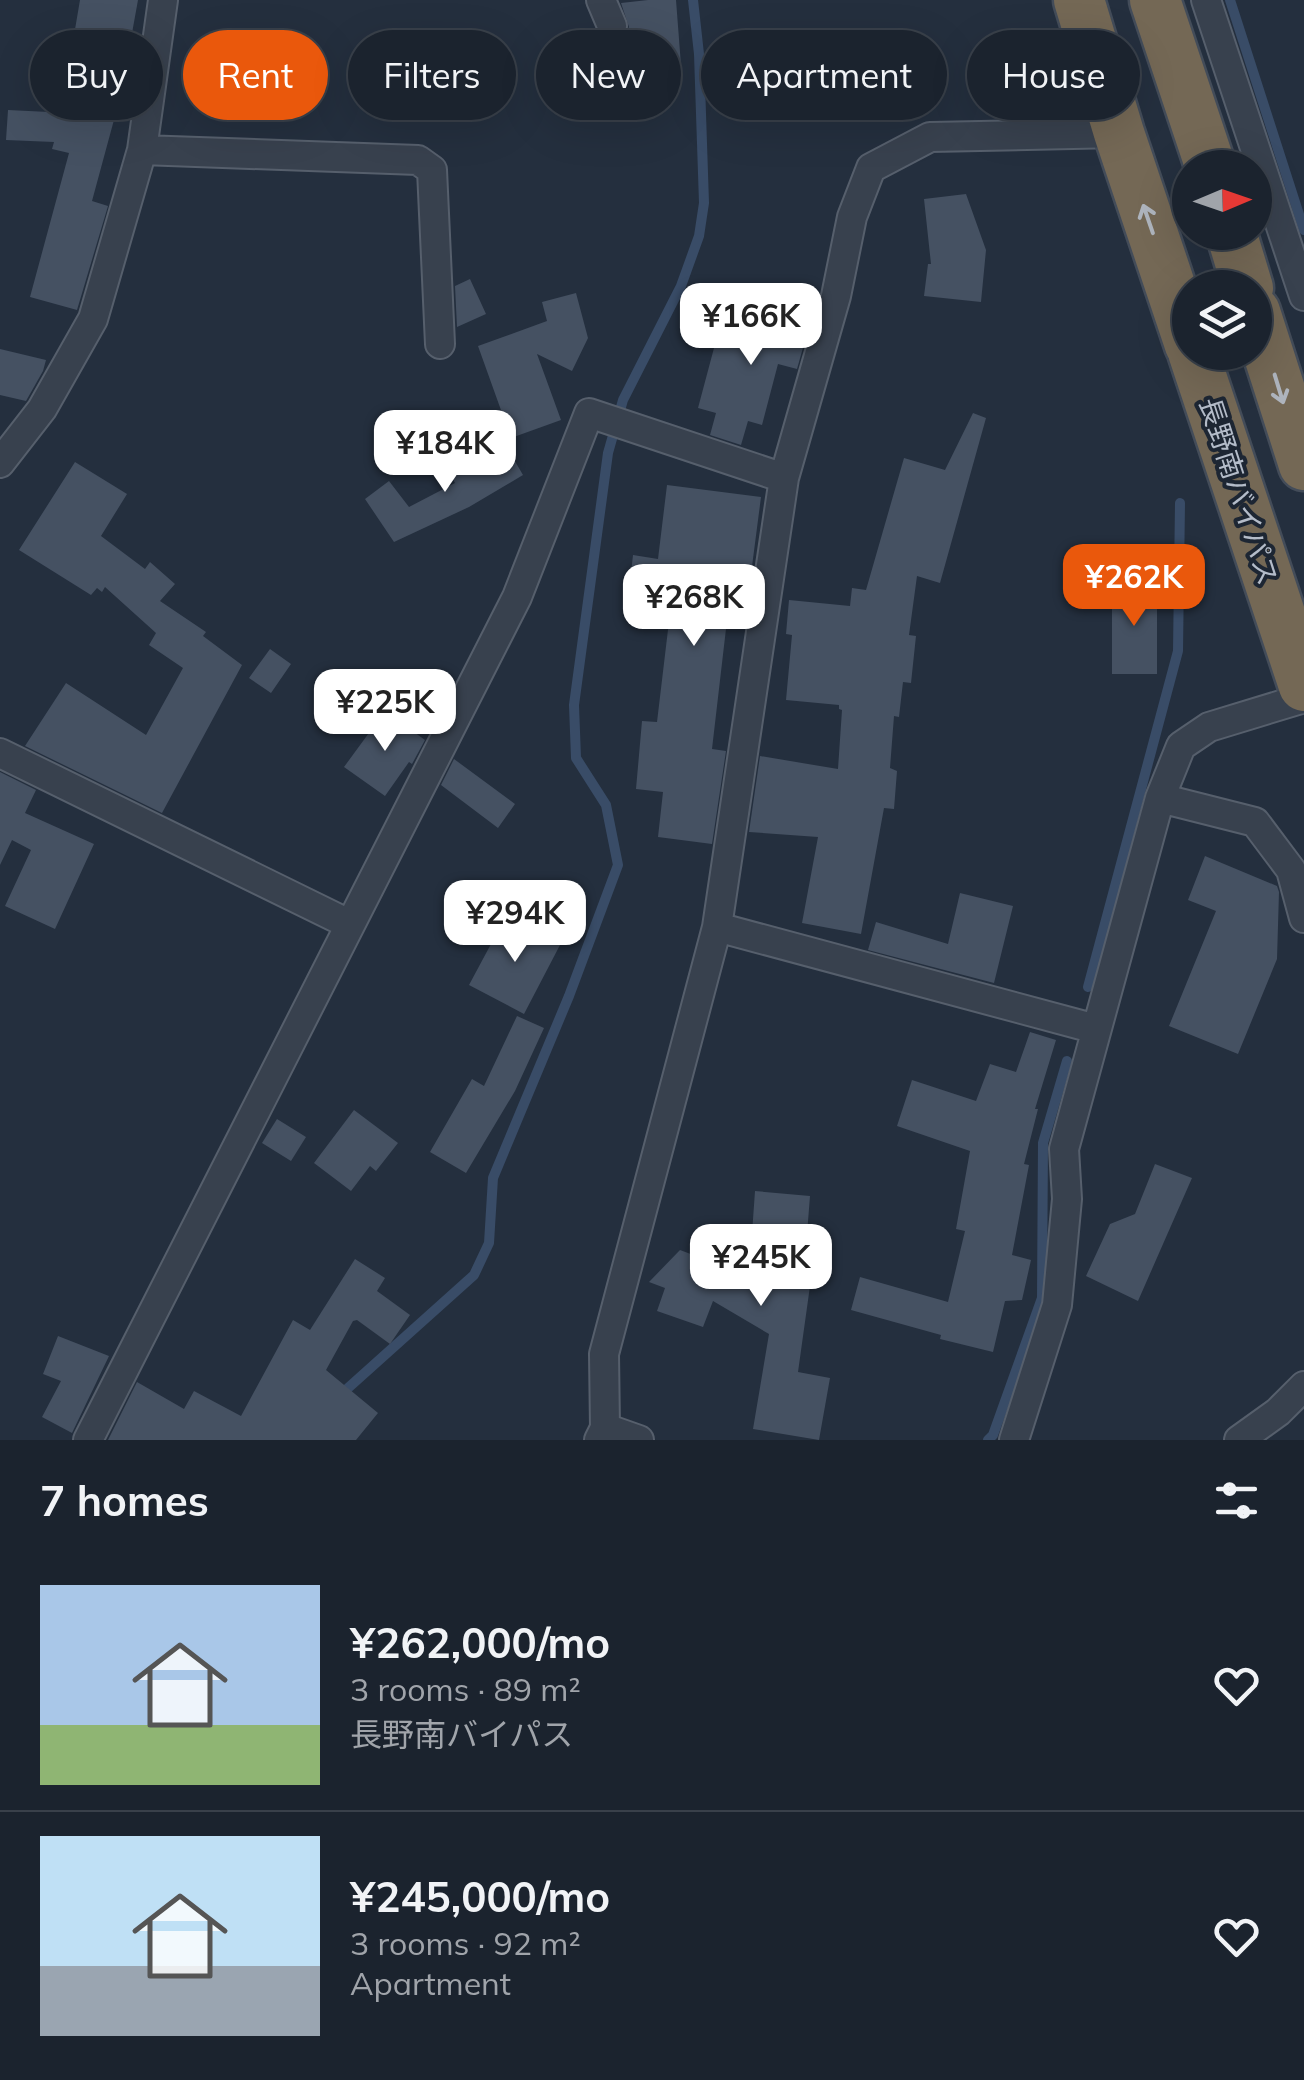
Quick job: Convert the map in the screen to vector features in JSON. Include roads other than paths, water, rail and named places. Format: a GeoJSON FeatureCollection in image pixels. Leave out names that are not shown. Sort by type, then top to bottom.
{"type":"FeatureCollection","features":[{"type":"Feature","properties":{"kind":"highway"},"geometry":{"type":"LineString","coordinates":[[1079,0],[1172,291]]}},
{"type":"Feature","properties":{"kind":"highway"},"geometry":{"type":"LineString","coordinates":[[1155,0],[1205,150]]}},
{"type":"Feature","properties":{"kind":"highway"},"geometry":{"type":"LineString","coordinates":[[1272,365],[1304,465]]}},
{"type":"Feature","properties":{"kind":"highway","name":"長野南バイパス"},"geometry":{"type":"LineString","coordinates":[[1199,370],[1304,686]]}},
{"type":"Feature","properties":{"kind":"street"},"geometry":{"type":"LineString","coordinates":[[0,464],[42,409],[92,319],[142,150],[163,0]]}},
{"type":"Feature","properties":{"kind":"street"},"geometry":{"type":"LineString","coordinates":[[1206,0],[1304,296]]}},
{"type":"Feature","properties":{"kind":"street"},"geometry":{"type":"LineString","coordinates":[[639,1440],[602,1434],[604,1354],[717,927],[784,478],[836,296],[852,218],[871,168],[930,137],[1119,133]]}},
{"type":"Feature","properties":{"kind":"street"},"geometry":{"type":"LineString","coordinates":[[142,150],[418,160],[432,170],[440,344]]}},
{"type":"Feature","properties":{"kind":"street"},"geometry":{"type":"LineString","coordinates":[[88,1440],[517,597],[589,413],[784,478]]}},
{"type":"Feature","properties":{"kind":"street"},"geometry":{"type":"LineString","coordinates":[[1014,1440],[1057,1305],[1066,1198],[1064,1149],[1160,798],[1181,746],[1209,727],[1304,698]]}},
{"type":"Feature","properties":{"kind":"street"},"geometry":{"type":"LineString","coordinates":[[0,753],[349,924]]}},
{"type":"Feature","properties":{"kind":"street"},"geometry":{"type":"LineString","coordinates":[[1160,798],[1254,822],[1291,870],[1304,918]]}},
{"type":"Feature","properties":{"kind":"street"},"geometry":{"type":"LineString","coordinates":[[717,927],[1096,1030]]}},
{"type":"Feature","properties":{"kind":"street"},"geometry":{"type":"LineString","coordinates":[[1239,1440],[1278,1412],[1304,1386]]}},
{"type":"Feature","properties":{"kind":"waterway"},"geometry":{"type":"LineString","coordinates":[[338,1397],[474,1275],[489,1243],[493,1178],[569,996],[618,865],[606,805],[576,758],[574,705],[608,453],[623,400],[681,286],[699,236],[704,203],[699,54],[693,0]]}},
{"type":"Feature","properties":{"kind":"waterway"},"geometry":{"type":"LineString","coordinates":[[1230,0],[1304,230]]}},
{"type":"Feature","properties":{"kind":"waterway"},"geometry":{"type":"LineString","coordinates":[[1088,987],[1178,651],[1180,503]]}},
{"type":"Feature","properties":{"kind":"waterway"},"geometry":{"type":"LineString","coordinates":[[988,1440],[1042,1298],[1043,1143],[1067,1061]]}}]}
